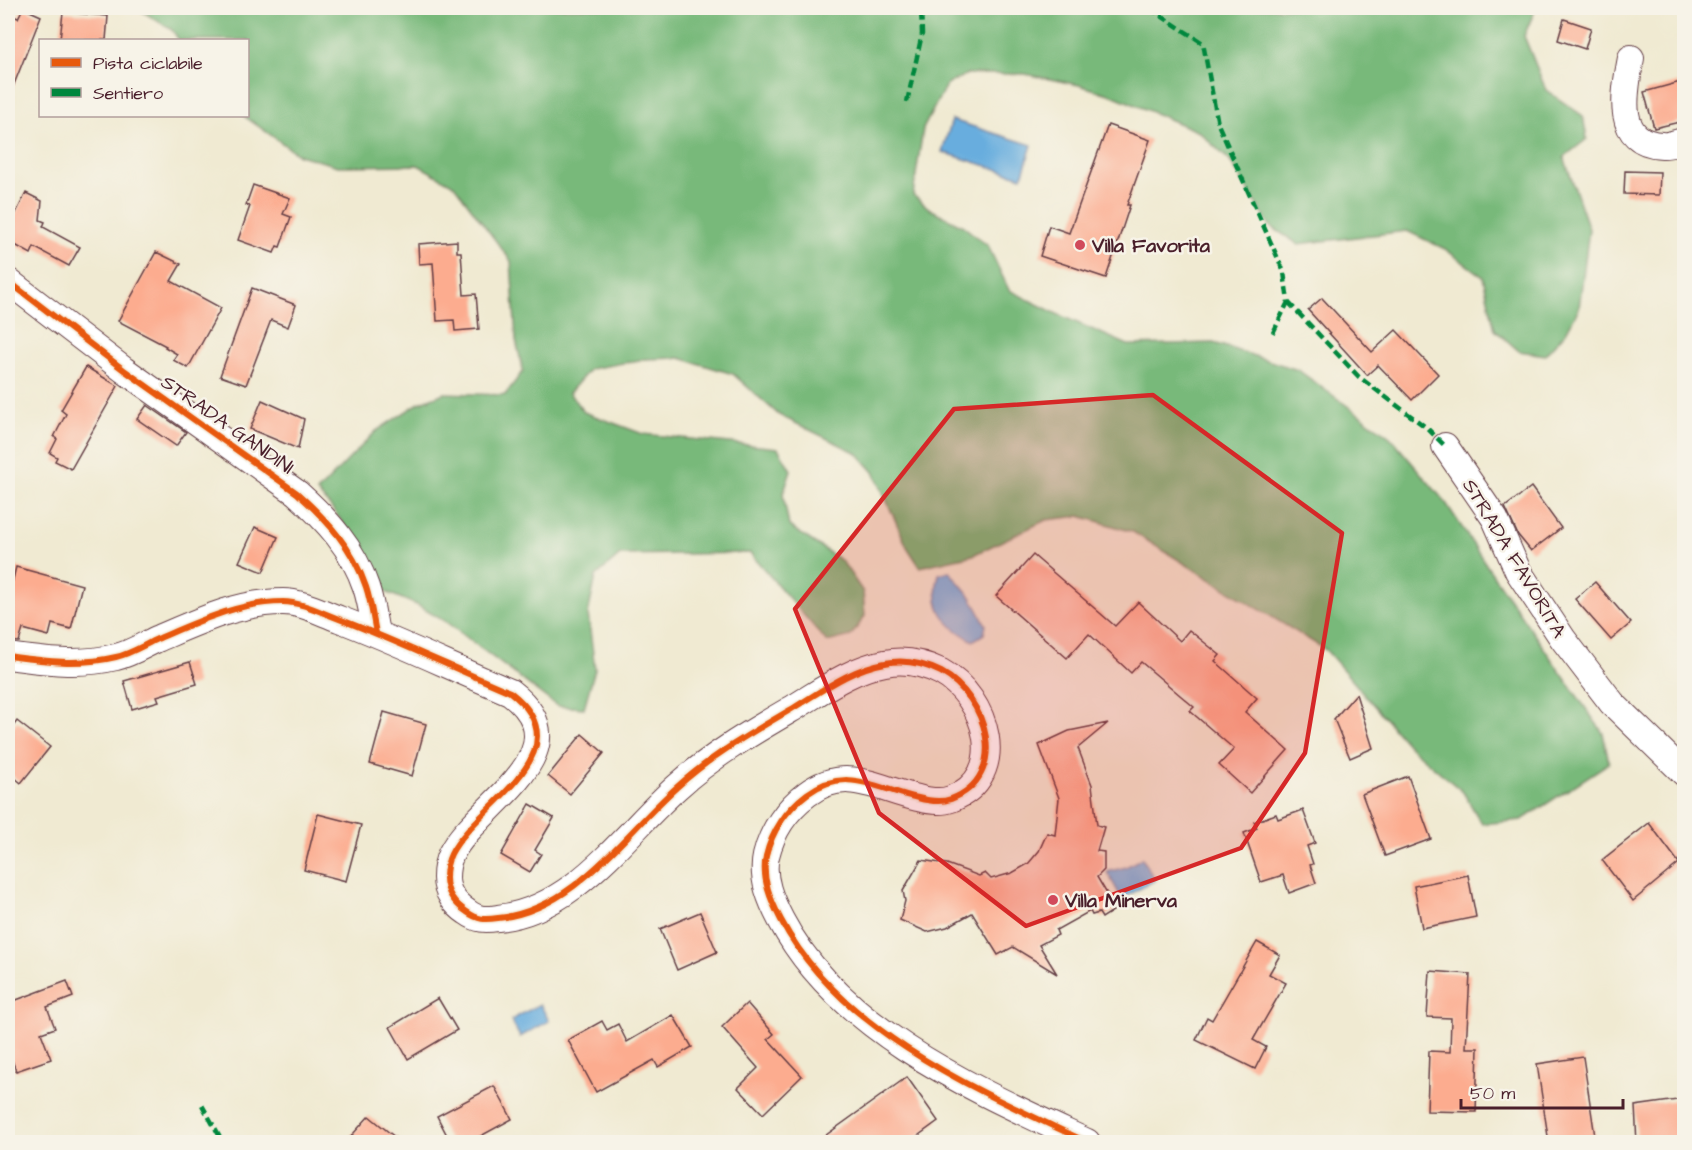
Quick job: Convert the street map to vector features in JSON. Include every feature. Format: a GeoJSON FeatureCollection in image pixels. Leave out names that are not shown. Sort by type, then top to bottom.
{"type":"FeatureCollection","features":[{"type":"Feature","properties":{"kind":"street"},"geometry":{"type":"LineString","coordinates":[[1631,58],[1625,92],[1625,112],[1629,125],[1648,143],[1663,146],[1684,141]]}},
{"type":"Feature","properties":{"kind":"street","name":"STRADA GANDINI"},"geometry":{"type":"LineString","coordinates":[[8,281],[130,374],[297,493],[323,516],[341,538],[360,569],[376,633]]}},
{"type":"Feature","properties":{"kind":"street","name":"STRADA FAVORITA"},"geometry":{"type":"LineString","coordinates":[[1445,446],[1495,519],[1518,571],[1563,639],[1612,703],[1684,773]]}},
{"type":"Feature","properties":{"kind":"street"},"geometry":{"type":"LineString","coordinates":[[8,656],[57,663],[118,657],[196,622],[241,608],[286,602],[376,633],[510,692],[524,703],[532,717],[536,734],[534,750],[528,766],[515,783],[463,837],[452,851],[446,866],[446,886],[453,900],[466,912],[482,920],[511,917],[535,910],[556,899],[579,882],[678,785],[719,754],[841,679],[862,669],[888,662],[910,661],[927,666],[946,675],[975,704],[984,724],[988,749],[980,775],[968,789],[949,800],[932,802],[855,779],[834,780],[815,788],[792,805],[776,830],[766,858],[765,880],[773,905],[795,946],[822,980],[850,1005],[907,1048],[971,1087],[1088,1143]]}},
{"type":"Feature","properties":{"kind":"highlighted area"},"geometry":{"type":"Polygon","coordinates":[[[1153,395],[1342,533],[1305,753],[1241,848],[1026,926],[879,813],[795,609],[954,409],[1153,395]]]}},
{"type":"Feature","properties":{"kind":"green space"},"geometry":{"type":"Polygon","coordinates":[[[137,8],[1536,8],[1524,36],[1546,90],[1583,116],[1587,139],[1564,157],[1589,229],[1579,308],[1566,332],[1545,355],[1519,351],[1495,330],[1483,277],[1445,249],[1407,231],[1298,244],[1270,226],[1230,161],[1199,132],[1112,95],[1079,85],[1025,74],[967,74],[946,85],[923,129],[913,195],[930,209],[963,226],[988,246],[1009,290],[1128,345],[1214,343],[1298,370],[1390,437],[1446,503],[1495,578],[1603,733],[1609,763],[1522,820],[1482,824],[1463,792],[1409,746],[1326,650],[1133,532],[1080,516],[1046,520],[973,555],[920,567],[907,547],[874,472],[857,453],[779,415],[733,374],[680,358],[645,359],[590,369],[569,393],[584,412],[643,434],[778,448],[791,470],[783,494],[789,526],[842,561],[863,592],[865,616],[851,636],[827,642],[750,553],[620,555],[596,576],[588,614],[595,669],[584,708],[557,706],[446,622],[417,605],[383,591],[354,539],[317,492],[376,431],[419,403],[444,393],[505,395],[523,371],[516,340],[511,261],[454,185],[418,165],[338,166],[299,155],[245,117],[249,117],[249,39],[178,39],[172,30],[137,8]]]}},
{"type":"Feature","properties":{"kind":"water"},"geometry":{"type":"Polygon","coordinates":[[[952,120],[1032,145],[1022,177],[942,152],[952,120]]]}},
{"type":"Feature","properties":{"kind":"water"},"geometry":{"type":"Polygon","coordinates":[[[949,571],[971,597],[986,625],[984,634],[973,641],[948,622],[938,606],[939,574],[949,571]]]}},
{"type":"Feature","properties":{"kind":"water"},"geometry":{"type":"Polygon","coordinates":[[[1142,858],[1155,880],[1122,899],[1107,872],[1126,867],[1142,858]]]}},
{"type":"Feature","properties":{"kind":"water"},"geometry":{"type":"Polygon","coordinates":[[[540,1004],[549,1021],[520,1037],[511,1020],[540,1004]]]}},
{"type":"Feature","properties":{"kind":"building"},"geometry":{"type":"Polygon","coordinates":[[[23,8],[41,16],[9,97],[8,14],[18,18],[23,8]]]}},
{"type":"Feature","properties":{"kind":"building"},"geometry":{"type":"Polygon","coordinates":[[[63,12],[108,16],[106,39],[60,39],[63,12]]]}},
{"type":"Feature","properties":{"kind":"building"},"geometry":{"type":"Polygon","coordinates":[[[1564,19],[1591,28],[1585,49],[1558,40],[1564,19]]]}},
{"type":"Feature","properties":{"kind":"building"},"geometry":{"type":"Polygon","coordinates":[[[1684,81],[1684,121],[1654,128],[1644,92],[1684,81]]]}},
{"type":"Feature","properties":{"kind":"building"},"geometry":{"type":"Polygon","coordinates":[[[1108,125],[1150,140],[1127,205],[1130,205],[1106,278],[1040,256],[1049,226],[1069,233],[1108,125]]]}},
{"type":"Feature","properties":{"kind":"building"},"geometry":{"type":"Polygon","coordinates":[[[1625,171],[1660,172],[1659,195],[1624,194],[1625,171]]]}},
{"type":"Feature","properties":{"kind":"building"},"geometry":{"type":"Polygon","coordinates":[[[253,185],[290,198],[283,214],[291,217],[280,247],[277,246],[274,253],[238,240],[250,206],[246,205],[253,185]]]}},
{"type":"Feature","properties":{"kind":"building"},"geometry":{"type":"Polygon","coordinates":[[[26,193],[42,201],[40,220],[45,222],[43,227],[80,247],[69,266],[34,247],[31,254],[8,241],[8,229],[26,193]]]}},
{"type":"Feature","properties":{"kind":"building"},"geometry":{"type":"Polygon","coordinates":[[[457,241],[457,252],[461,252],[464,295],[476,294],[479,329],[455,331],[454,320],[437,321],[433,263],[419,264],[418,244],[457,241]]]}},
{"type":"Feature","properties":{"kind":"building"},"geometry":{"type":"Polygon","coordinates":[[[156,252],[181,264],[171,281],[221,308],[188,368],[173,360],[177,354],[166,346],[118,321],[156,252]]]}},
{"type":"Feature","properties":{"kind":"building"},"geometry":{"type":"Polygon","coordinates":[[[252,288],[296,305],[288,327],[271,320],[246,385],[220,376],[252,288]]]}},
{"type":"Feature","properties":{"kind":"building"},"geometry":{"type":"Polygon","coordinates":[[[1322,298],[1372,352],[1396,330],[1438,374],[1412,400],[1378,365],[1367,375],[1308,310],[1322,298]]]}},
{"type":"Feature","properties":{"kind":"building"},"geometry":{"type":"Polygon","coordinates":[[[86,367],[118,386],[71,469],[55,461],[57,457],[50,453],[57,439],[54,437],[66,414],[61,410],[86,367]]]}},
{"type":"Feature","properties":{"kind":"building"},"geometry":{"type":"Polygon","coordinates":[[[262,400],[304,419],[298,449],[250,429],[262,400]]]}},
{"type":"Feature","properties":{"kind":"building"},"geometry":{"type":"Polygon","coordinates":[[[147,405],[186,432],[176,446],[137,419],[147,405]]]}},
{"type":"Feature","properties":{"kind":"building"},"geometry":{"type":"Polygon","coordinates":[[[1531,487],[1561,528],[1531,551],[1518,535],[1505,507],[1531,487]]]}},
{"type":"Feature","properties":{"kind":"building"},"geometry":{"type":"Polygon","coordinates":[[[255,527],[278,537],[263,572],[239,562],[255,527]]]}},
{"type":"Feature","properties":{"kind":"building"},"geometry":{"type":"Polygon","coordinates":[[[1033,555],[1115,626],[1138,602],[1180,641],[1189,630],[1220,655],[1215,661],[1257,698],[1245,712],[1288,750],[1250,793],[1219,765],[1234,749],[1190,711],[1194,707],[1141,662],[1131,673],[1089,634],[1067,658],[996,596],[1033,555]]]}},
{"type":"Feature","properties":{"kind":"building"},"geometry":{"type":"Polygon","coordinates":[[[16,567],[82,585],[71,629],[52,624],[49,636],[23,629],[19,642],[8,641],[8,600],[16,567]]]}},
{"type":"Feature","properties":{"kind":"building"},"geometry":{"type":"Polygon","coordinates":[[[1595,582],[1631,623],[1611,640],[1575,599],[1595,582]]]}},
{"type":"Feature","properties":{"kind":"building"},"geometry":{"type":"Polygon","coordinates":[[[190,662],[197,684],[157,696],[159,701],[132,709],[124,681],[190,662]]]}},
{"type":"Feature","properties":{"kind":"building"},"geometry":{"type":"Polygon","coordinates":[[[1356,694],[1373,748],[1350,758],[1334,719],[1356,694]]]}},
{"type":"Feature","properties":{"kind":"building"},"geometry":{"type":"Polygon","coordinates":[[[384,712],[426,724],[412,776],[370,764],[384,712]]]}},
{"type":"Feature","properties":{"kind":"building"},"geometry":{"type":"Polygon","coordinates":[[[17,721],[50,747],[21,783],[8,772],[8,733],[17,721]]]}},
{"type":"Feature","properties":{"kind":"building"},"geometry":{"type":"Polygon","coordinates":[[[1108,723],[1078,748],[1092,785],[1097,825],[1104,827],[1097,851],[1104,852],[1104,870],[1097,877],[1116,909],[1102,918],[1099,913],[1092,915],[1090,911],[1056,930],[1058,935],[1039,945],[1057,974],[1013,947],[998,955],[972,913],[947,927],[927,932],[900,920],[905,901],[903,891],[921,860],[947,864],[979,876],[985,873],[991,879],[1012,873],[1028,864],[1039,851],[1047,833],[1055,835],[1059,798],[1039,745],[1069,731],[1108,723]]]}},
{"type":"Feature","properties":{"kind":"building"},"geometry":{"type":"Polygon","coordinates":[[[582,734],[604,753],[570,794],[548,776],[582,734]]]}},
{"type":"Feature","properties":{"kind":"building"},"geometry":{"type":"Polygon","coordinates":[[[1408,776],[1431,839],[1385,856],[1362,794],[1408,776]]]}},
{"type":"Feature","properties":{"kind":"building"},"geometry":{"type":"Polygon","coordinates":[[[530,804],[554,818],[535,850],[541,854],[530,872],[501,855],[530,804]]]}},
{"type":"Feature","properties":{"kind":"building"},"geometry":{"type":"Polygon","coordinates":[[[1303,810],[1315,843],[1307,846],[1316,883],[1289,893],[1283,875],[1261,882],[1244,833],[1257,828],[1254,822],[1276,814],[1278,819],[1303,810]]]}},
{"type":"Feature","properties":{"kind":"building"},"geometry":{"type":"Polygon","coordinates":[[[318,814],[361,825],[346,881],[304,870],[318,814]]]}},
{"type":"Feature","properties":{"kind":"building"},"geometry":{"type":"Polygon","coordinates":[[[1649,823],[1679,863],[1633,901],[1602,860],[1649,823]]]}},
{"type":"Feature","properties":{"kind":"building"},"geometry":{"type":"Polygon","coordinates":[[[1468,875],[1476,917],[1422,928],[1414,886],[1468,875]]]}},
{"type":"Feature","properties":{"kind":"building"},"geometry":{"type":"Polygon","coordinates":[[[700,912],[717,952],[677,970],[660,929],[700,912]]]}},
{"type":"Feature","properties":{"kind":"building"},"geometry":{"type":"Polygon","coordinates":[[[1257,942],[1280,955],[1269,974],[1286,983],[1253,1040],[1266,1047],[1255,1069],[1196,1040],[1207,1017],[1212,1020],[1257,942]]]}},
{"type":"Feature","properties":{"kind":"building"},"geometry":{"type":"Polygon","coordinates":[[[1430,971],[1470,974],[1466,1048],[1478,1048],[1476,1112],[1427,1111],[1429,1051],[1450,1052],[1451,1018],[1427,1017],[1430,971]]]}},
{"type":"Feature","properties":{"kind":"building"},"geometry":{"type":"Polygon","coordinates":[[[67,981],[73,997],[47,1007],[55,1028],[41,1033],[51,1059],[16,1071],[8,1049],[8,1014],[14,1012],[11,1002],[67,981]]]}},
{"type":"Feature","properties":{"kind":"building"},"geometry":{"type":"Polygon","coordinates":[[[438,998],[457,1030],[408,1059],[390,1027],[438,998]]]}},
{"type":"Feature","properties":{"kind":"building"},"geometry":{"type":"Polygon","coordinates":[[[747,1003],[774,1034],[768,1039],[802,1076],[763,1114],[738,1088],[758,1068],[722,1027],[747,1003]]]}},
{"type":"Feature","properties":{"kind":"building"},"geometry":{"type":"Polygon","coordinates":[[[673,1015],[692,1047],[658,1067],[654,1060],[596,1092],[568,1040],[602,1021],[607,1030],[618,1024],[627,1042],[673,1015]]]}},
{"type":"Feature","properties":{"kind":"building"},"geometry":{"type":"Polygon","coordinates":[[[1583,1057],[1596,1143],[1549,1143],[1537,1064],[1583,1057]]]}},
{"type":"Feature","properties":{"kind":"building"},"geometry":{"type":"Polygon","coordinates":[[[907,1077],[938,1121],[908,1143],[815,1143],[907,1077]]]}},
{"type":"Feature","properties":{"kind":"building"},"geometry":{"type":"Polygon","coordinates":[[[494,1086],[512,1119],[468,1143],[451,1143],[437,1116],[494,1086]]]}},
{"type":"Feature","properties":{"kind":"building"},"geometry":{"type":"Polygon","coordinates":[[[1684,1099],[1684,1143],[1637,1143],[1635,1106],[1684,1099]]]}},
{"type":"Feature","properties":{"kind":"building"},"geometry":{"type":"Polygon","coordinates":[[[369,1116],[402,1143],[345,1143],[369,1116]]]}},
{"type":"Feature","properties":{"kind":"marked path"},"geometry":{"type":"LineString","coordinates":[[907,102],[922,34],[921,8]]}},
{"type":"Feature","properties":{"kind":"marked path"},"geometry":{"type":"LineString","coordinates":[[1149,8],[1203,43],[1218,124],[1284,272],[1288,302],[1271,337]]}},
{"type":"Feature","properties":{"kind":"marked path"},"geometry":{"type":"LineString","coordinates":[[1288,302],[1359,377],[1427,428],[1445,446]]}},
{"type":"Feature","properties":{"kind":"marked path"},"geometry":{"type":"LineString","coordinates":[[202,1105],[223,1142]]}},
{"type":"Feature","properties":{"kind":"cycle path"},"geometry":{"type":"LineString","coordinates":[[8,281],[124,370],[308,503],[329,524],[361,573],[371,604],[376,633]]}},
{"type":"Feature","properties":{"kind":"cycle path"},"geometry":{"type":"LineString","coordinates":[[8,656],[62,662],[102,660],[126,654],[187,626],[234,609],[250,605],[290,602],[361,627],[510,692],[531,714],[537,736],[532,757],[519,777],[464,835],[451,854],[446,878],[449,893],[455,901],[471,915],[485,919],[526,912],[551,901],[574,886],[596,868],[657,806],[704,764],[749,734],[838,681],[873,666],[899,661],[920,664],[941,672],[957,684],[970,699],[980,717],[986,736],[986,755],[981,773],[970,788],[951,799],[934,801],[848,780],[821,785],[793,806],[776,829],[766,856],[765,873],[768,889],[781,920],[807,960],[838,995],[875,1026],[915,1054],[958,1079],[1087,1142]]}},
{"type":"Feature","properties":{"kind":"place","name":"Villa Favorita"},"geometry":{"type":"Point","coordinates":[1080,245]}},
{"type":"Feature","properties":{"kind":"place","name":"Villa Minerva"},"geometry":{"type":"Point","coordinates":[1053,900]}}]}
